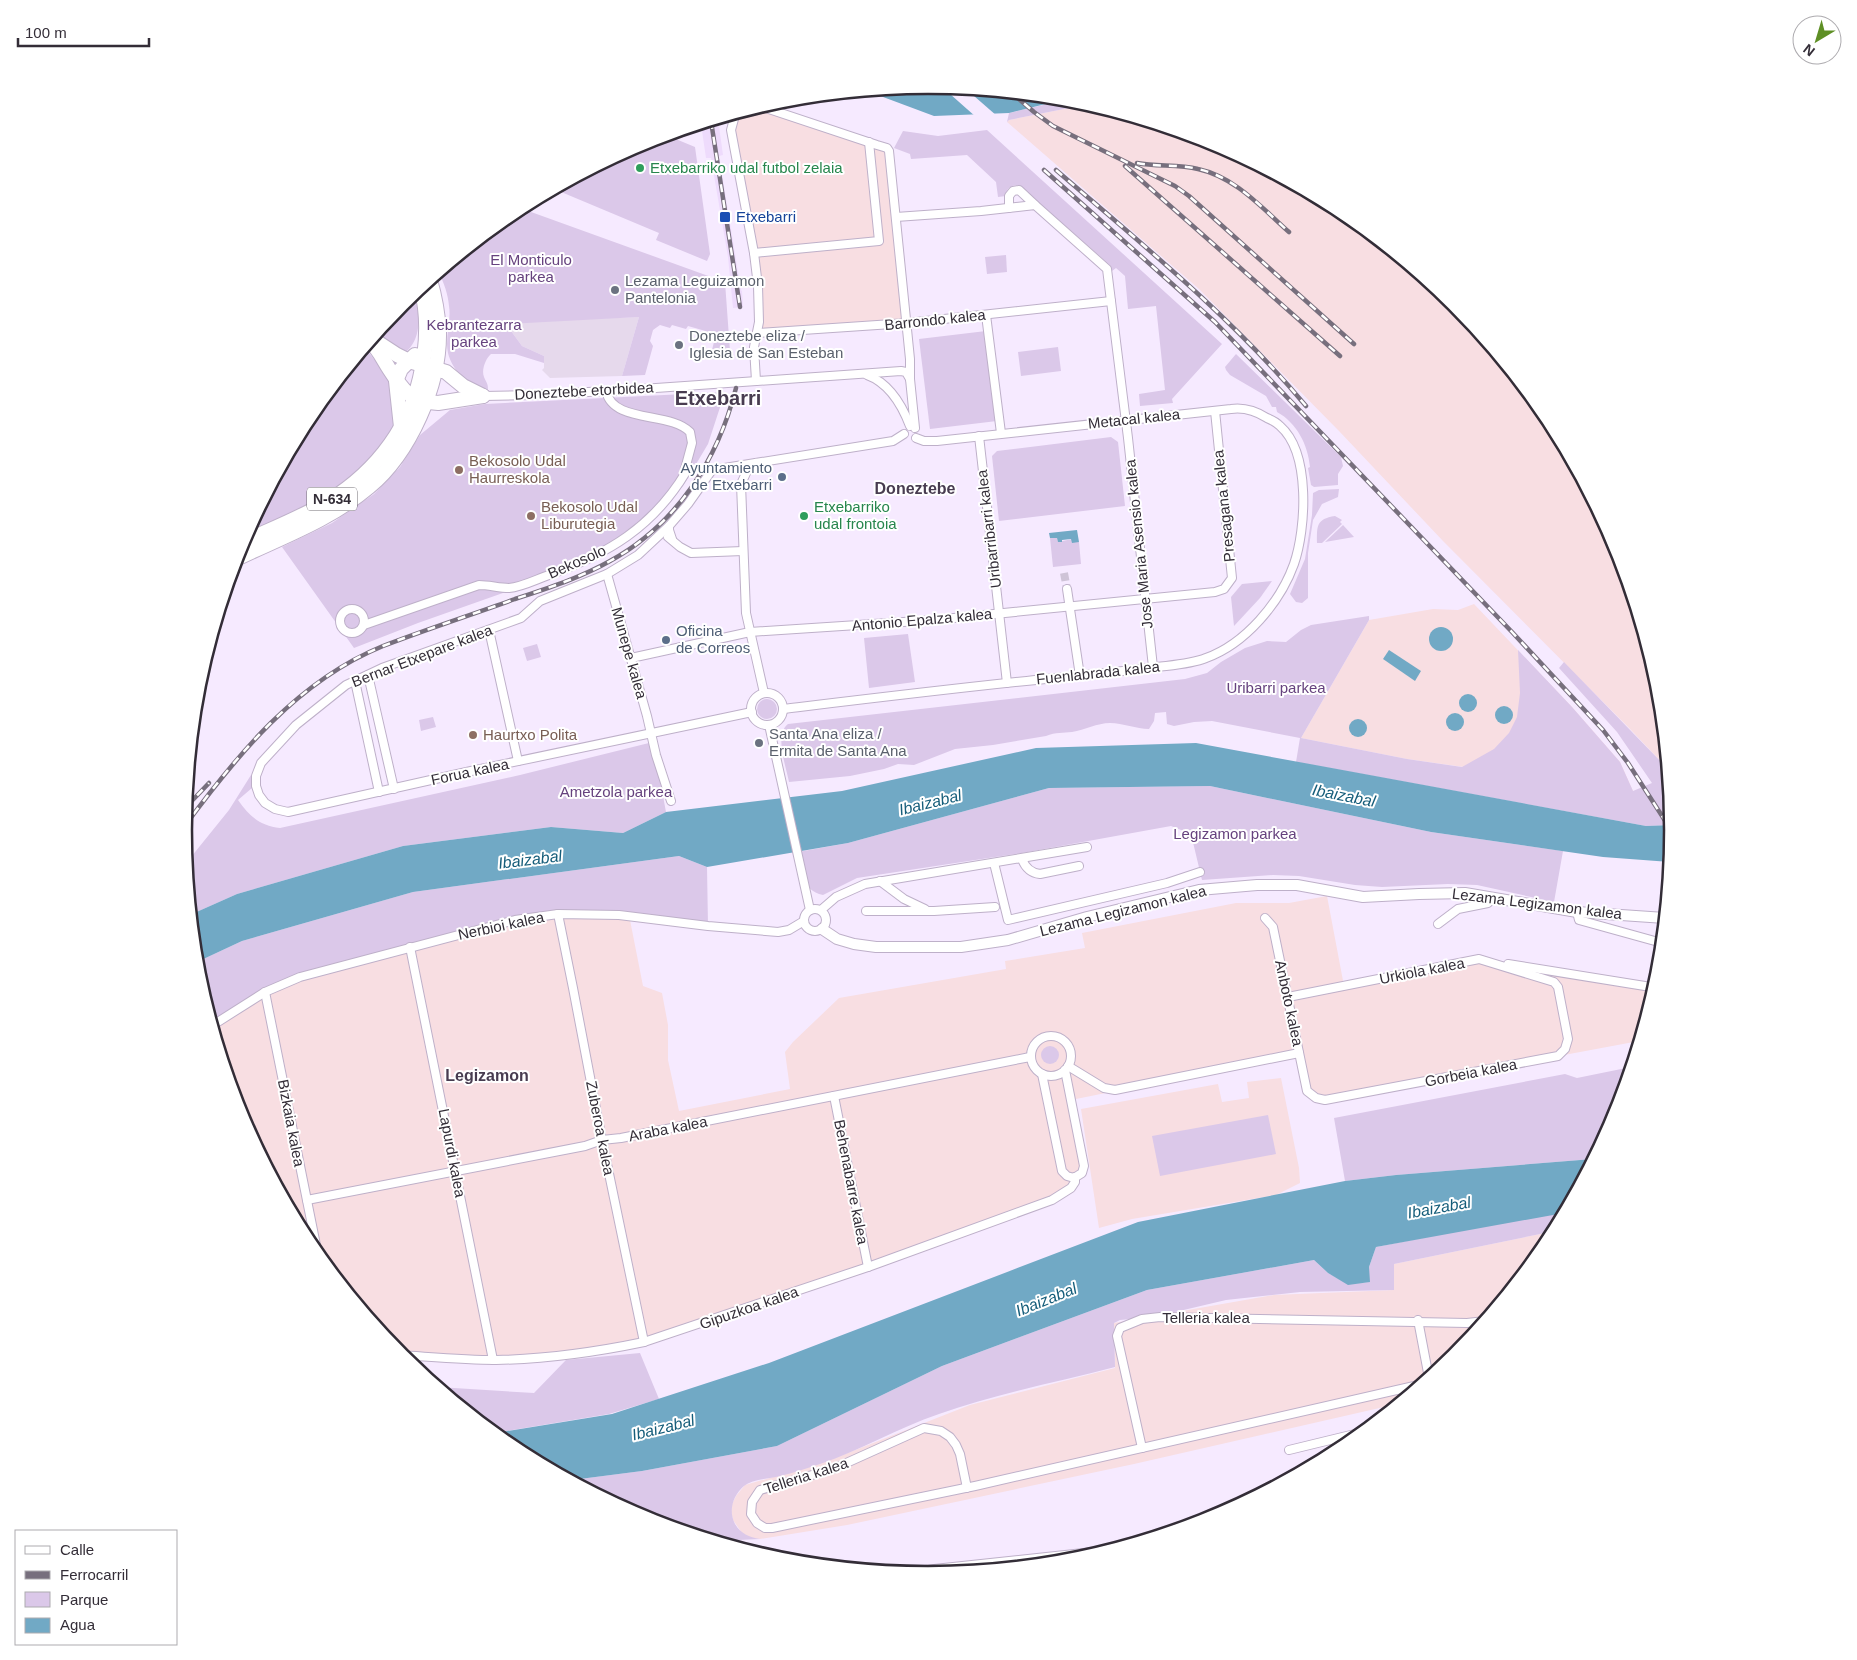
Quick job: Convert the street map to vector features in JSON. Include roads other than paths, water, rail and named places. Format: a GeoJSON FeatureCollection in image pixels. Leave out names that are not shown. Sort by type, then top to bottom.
{"type":"FeatureCollection","features":[{"type":"Feature","properties":{"kind":"highway","name":"N-634"},"geometry":{"type":"LineString","coordinates":[[246,555],[321,519],[363,492],[393,462],[420,399],[429,366],[438,351],[438,316],[432,287]]}},
{"type":"Feature","properties":{"kind":"highway","name":"N-634"},"geometry":{"type":"LineString","coordinates":[[423,295],[427,317],[426,333],[429,366]]}},
{"type":"Feature","properties":{"kind":"highway"},"geometry":{"type":"LineString","coordinates":[[426,333],[421,348],[401,369],[396,381],[407,428],[446,401],[454,392],[454,379],[438,351]]}},
{"type":"Feature","properties":{"kind":"highway"},"geometry":{"type":"LineString","coordinates":[[377,343],[409,361],[446,372],[463,386],[484,396]]}},
{"type":"Feature","properties":{"kind":"highway"},"geometry":{"type":"LineString","coordinates":[[375,345],[403,391],[420,399],[433,403],[484,396]]}},
{"type":"Feature","properties":{"kind":"highway","name":"N-634"},"geometry":{"type":"LineString","coordinates":[[253,538],[322,506],[356,482],[372,468],[407,428]]}},
{"type":"Feature","properties":{"kind":"street"},"geometry":{"type":"LineString","coordinates":[[774,111],[887,148],[889,151],[910,359],[913,426]]}},
{"type":"Feature","properties":{"kind":"street"},"geometry":{"type":"LineString","coordinates":[[735,120],[731,130],[754,253],[758,286],[759,322],[754,347],[756,381]]}},
{"type":"Feature","properties":{"kind":"street"},"geometry":{"type":"LineString","coordinates":[[754,253],[879,241],[869,142]]}},
{"type":"Feature","properties":{"kind":"street","name":"Jose Maria Asensio kalea"},"geometry":{"type":"LineString","coordinates":[[1009,208],[1009,196],[1013,191],[1019,190],[1107,269],[1126,420],[1153,667]]}},
{"type":"Feature","properties":{"kind":"street"},"geometry":{"type":"LineString","coordinates":[[896,217],[1035,205]]}},
{"type":"Feature","properties":{"kind":"street","name":"Barrondo kalea"},"geometry":{"type":"LineString","coordinates":[[757,333],[906,323],[1111,301]]}},
{"type":"Feature","properties":{"kind":"street"},"geometry":{"type":"LineString","coordinates":[[986,315],[1001,433]]}},
{"type":"Feature","properties":{"kind":"street"},"geometry":{"type":"LineString","coordinates":[[901,371],[906,368],[910,359]]}},
{"type":"Feature","properties":{"kind":"street"},"geometry":{"type":"LineString","coordinates":[[901,371],[906,372],[910,379]]}},
{"type":"Feature","properties":{"kind":"street","name":"Doneztebe etorbidea"},"geometry":{"type":"LineString","coordinates":[[484,396],[606,391],[865,375],[901,371]]}},
{"type":"Feature","properties":{"kind":"street"},"geometry":{"type":"LineString","coordinates":[[865,375],[882,384],[894,396],[917,432],[916,438],[909,440],[904,434]]}},
{"type":"Feature","properties":{"kind":"street","name":"Bekosolo"},"geometry":{"type":"LineString","coordinates":[[364,625],[479,585],[509,588],[568,568],[608,549],[629,536],[650,518],[686,472],[684,469],[692,443],[690,432],[682,426],[621,410],[612,404],[606,391]]}},
{"type":"Feature","properties":{"kind":"street","name":"Metacal kalea"},"geometry":{"type":"LineString","coordinates":[[916,438],[924,441],[937,441],[1237,408],[1259,413],[1280,426],[1294,448],[1304,489]]}},
{"type":"Feature","properties":{"kind":"street","name":"Presagana kalea"},"geometry":{"type":"LineString","coordinates":[[1214,410],[1232,578],[1224,589],[1215,592]]}},
{"type":"Feature","properties":{"kind":"street"},"geometry":{"type":"LineString","coordinates":[[764,693],[746,613],[741,484],[747,471],[756,463],[893,440],[904,434],[905,429],[913,426]]}},
{"type":"Feature","properties":{"kind":"street","name":"Uribarribarri kalea"},"geometry":{"type":"LineString","coordinates":[[978,436],[1007,683]]}},
{"type":"Feature","properties":{"kind":"street","name":"Bernar Etxepare kalea"},"geometry":{"type":"LineString","coordinates":[[288,812],[275,810],[265,803],[259,795],[256,786],[256,776],[261,763],[296,725],[346,685],[521,618],[540,601],[607,574],[638,555],[669,526],[688,504],[712,470],[756,463]]}},
{"type":"Feature","properties":{"kind":"street","name":"Fuenlabrada kalea"},"geometry":{"type":"LineString","coordinates":[[783,709],[1080,676],[1206,658],[1246,634],[1265,614],[1284,585],[1294,565],[1299,549],[1304,518],[1304,489]]}},
{"type":"Feature","properties":{"kind":"street"},"geometry":{"type":"LineString","coordinates":[[669,526],[668,530],[672,539]]}},
{"type":"Feature","properties":{"kind":"street"},"geometry":{"type":"LineString","coordinates":[[656,537],[665,535],[691,553],[743,551]]}},
{"type":"Feature","properties":{"kind":"street","name":"Munepe kalea"},"geometry":{"type":"LineString","coordinates":[[607,574],[651,733]]}},
{"type":"Feature","properties":{"kind":"street"},"geometry":{"type":"LineString","coordinates":[[1067,589],[1080,676]]}},
{"type":"Feature","properties":{"kind":"street","name":"Antonio Epalza kalea"},"geometry":{"type":"LineString","coordinates":[[631,658],[750,632],[926,621],[1215,592]]}},
{"type":"Feature","properties":{"kind":"street"},"geometry":{"type":"LineString","coordinates":[[489,630],[518,761]]}},
{"type":"Feature","properties":{"kind":"street"},"geometry":{"type":"LineString","coordinates":[[368,675],[394,789]]}},
{"type":"Feature","properties":{"kind":"street"},"geometry":{"type":"LineString","coordinates":[[355,681],[379,792]]}},
{"type":"Feature","properties":{"kind":"street"},"geometry":{"type":"LineString","coordinates":[[764,693],[770,693],[780,699],[783,709],[779,720],[770,725],[760,723],[753,716],[752,712],[753,702],[764,693]]}},
{"type":"Feature","properties":{"kind":"street","name":"Forua kalea"},"geometry":{"type":"LineString","coordinates":[[288,812],[752,712]]}},
{"type":"Feature","properties":{"kind":"street"},"geometry":{"type":"LineString","coordinates":[[770,725],[810,910]]}},
{"type":"Feature","properties":{"kind":"street"},"geometry":{"type":"LineString","coordinates":[[651,733],[671,801]]}},
{"type":"Feature","properties":{"kind":"street"},"geometry":{"type":"LineString","coordinates":[[821,910],[827,919],[822,929],[812,931],[806,927],[804,921],[805,914],[810,910],[821,910],[851,889],[865,884],[1087,847]]}},
{"type":"Feature","properties":{"kind":"street"},"geometry":{"type":"LineString","coordinates":[[1022,859],[1026,868],[1040,874],[1079,866]]}},
{"type":"Feature","properties":{"kind":"street","name":"Lezama Legizamon kalea"},"geometry":{"type":"LineString","coordinates":[[994,863],[1008,920],[1167,884],[1200,872]]}},
{"type":"Feature","properties":{"kind":"street"},"geometry":{"type":"LineString","coordinates":[[880,881],[909,902],[934,912]]}},
{"type":"Feature","properties":{"kind":"street","name":"Lezama Legizamon kalea"},"geometry":{"type":"LineString","coordinates":[[822,929],[837,939],[876,947],[961,947],[1008,940],[1087,917],[1198,890],[1231,886],[1297,885],[1362,897],[1450,893],[1494,897],[1577,912],[1659,918]]}},
{"type":"Feature","properties":{"kind":"street"},"geometry":{"type":"LineString","coordinates":[[1438,924],[1458,910],[1488,902],[1494,897]]}},
{"type":"Feature","properties":{"kind":"street"},"geometry":{"type":"LineString","coordinates":[[866,911],[934,912],[995,908]]}},
{"type":"Feature","properties":{"kind":"street"},"geometry":{"type":"LineString","coordinates":[[1577,912],[1579,920],[1586,923],[1601,925],[1656,941]]}},
{"type":"Feature","properties":{"kind":"street","name":"Nerbioi kalea"},"geometry":{"type":"LineString","coordinates":[[218,1023],[265,992],[300,977],[515,920],[558,914],[589,913],[629,915],[708,926],[778,932],[788,930],[804,921]]}},
{"type":"Feature","properties":{"kind":"street","name":"Zuberoa kalea"},"geometry":{"type":"LineString","coordinates":[[558,914],[644,1342]]}},
{"type":"Feature","properties":{"kind":"street","name":"Anboto kalea"},"geometry":{"type":"LineString","coordinates":[[1266,918],[1273,927],[1307,1091]]}},
{"type":"Feature","properties":{"kind":"street","name":"Lapurdi kalea"},"geometry":{"type":"LineString","coordinates":[[410,947],[493,1360]]}},
{"type":"Feature","properties":{"kind":"street"},"geometry":{"type":"LineString","coordinates":[[1479,959],[1648,986]]}},
{"type":"Feature","properties":{"kind":"street","name":"Urkiola kalea"},"geometry":{"type":"LineString","coordinates":[[1288,997],[1479,959],[1554,982]]}},
{"type":"Feature","properties":{"kind":"street","name":"Gorbeia kalea"},"geometry":{"type":"LineString","coordinates":[[1307,1091],[1316,1098],[1325,1100],[1558,1056],[1564,1049],[1568,1039],[1558,987],[1554,982]]}},
{"type":"Feature","properties":{"kind":"street","name":"Bizkaia kalea"},"geometry":{"type":"LineString","coordinates":[[265,992],[314,1236]]}},
{"type":"Feature","properties":{"kind":"street"},"geometry":{"type":"LineString","coordinates":[[1042,1074],[1054,1076],[1067,1068],[1071,1056],[1069,1047],[1063,1039],[1054,1036],[1044,1036],[1036,1041],[1030,1057],[1033,1065],[1042,1074],[1062,1171],[1067,1176],[1075,1177]]}},
{"type":"Feature","properties":{"kind":"street"},"geometry":{"type":"LineString","coordinates":[[1067,1068],[1104,1088],[1115,1090],[1299,1053]]}},
{"type":"Feature","properties":{"kind":"street","name":"Araba kalea"},"geometry":{"type":"LineString","coordinates":[[307,1200],[585,1146],[602,1140],[621,1138],[1030,1057]]}},
{"type":"Feature","properties":{"kind":"street","name":"Gipuzkoa kalea"},"geometry":{"type":"LineString","coordinates":[[413,1356],[493,1360],[555,1356],[644,1342],[868,1267],[1052,1200],[1071,1188],[1075,1182],[1075,1177],[1082,1173],[1084,1166],[1067,1068]]}},
{"type":"Feature","properties":{"kind":"street","name":"Behenabarre kalea"},"geometry":{"type":"LineString","coordinates":[[834,1096],[868,1267]]}},
{"type":"Feature","properties":{"kind":"street","name":"Telleria kalea"},"geometry":{"type":"LineString","coordinates":[[1142,1448],[1116,1336],[1120,1328],[1142,1319],[1160,1317],[1476,1322]]}},
{"type":"Feature","properties":{"kind":"street"},"geometry":{"type":"LineString","coordinates":[[1418,1320],[1428,1371]]}},
{"type":"Feature","properties":{"kind":"street","name":"Telleria kalea"},"geometry":{"type":"LineString","coordinates":[[967,1488],[956,1445],[950,1437],[941,1431],[924,1428],[842,1465],[760,1490],[752,1502],[751,1514],[757,1523],[765,1528],[772,1528],[967,1488],[1410,1387]]}},
{"type":"Feature","properties":{"kind":"street"},"geometry":{"type":"LineString","coordinates":[[1289,1450],[1346,1436]]}},
{"type":"Feature","properties":{"kind":"water"},"geometry":{"type":"Polygon","coordinates":[[[878,95],[977,95],[1047,104],[1009,113],[934,116],[878,95]]]}},
{"type":"Feature","properties":{"kind":"water"},"geometry":{"type":"Polygon","coordinates":[[[1077,530],[1079,542],[1072,543],[1071,539],[1058,542],[1057,538],[1050,538],[1049,533],[1077,530]]]}},
{"type":"Feature","properties":{"kind":"water"},"geometry":{"type":"Polygon","coordinates":[[[1441,627],[1450,630],[1453,639],[1450,648],[1441,651],[1432,648],[1429,639],[1432,630],[1441,627]]]}},
{"type":"Feature","properties":{"kind":"water"},"geometry":{"type":"Polygon","coordinates":[[[1389,650],[1421,671],[1415,681],[1383,659],[1389,650]]]}},
{"type":"Feature","properties":{"kind":"water"},"geometry":{"type":"Polygon","coordinates":[[[1468,694],[1474,697],[1477,703],[1474,709],[1468,712],[1462,709],[1459,703],[1462,697],[1468,694]]]}},
{"type":"Feature","properties":{"kind":"water"},"geometry":{"type":"Polygon","coordinates":[[[1504,706],[1510,709],[1513,715],[1510,721],[1504,724],[1498,721],[1495,715],[1498,709],[1504,706]]]}},
{"type":"Feature","properties":{"kind":"water"},"geometry":{"type":"Polygon","coordinates":[[[1455,713],[1461,716],[1464,722],[1461,728],[1455,731],[1449,728],[1446,722],[1449,716],[1455,713]]]}},
{"type":"Feature","properties":{"kind":"water"},"geometry":{"type":"Polygon","coordinates":[[[1358,719],[1364,722],[1367,728],[1364,734],[1358,737],[1352,734],[1349,728],[1352,722],[1358,719]]]}},
{"type":"Feature","properties":{"kind":"water","name":"Ibaizabal"},"geometry":{"type":"Polygon","coordinates":[[[1196,743],[1646,826],[1665,825],[1664,862],[1603,857],[1431,832],[1210,786],[1049,788],[848,843],[707,867],[679,856],[413,892],[242,941],[204,959],[197,912],[237,894],[403,846],[551,827],[623,833],[666,812],[842,791],[1036,748],[1196,743]]]}},
{"type":"Feature","properties":{"kind":"water","name":"Ibaizabal"},"geometry":{"type":"Polygon","coordinates":[[[1587,1159],[1556,1214],[1376,1247],[1369,1267],[1370,1282],[1348,1285],[1328,1273],[1314,1260],[1147,1290],[942,1366],[777,1446],[642,1471],[581,1479],[560,1468],[504,1431],[612,1414],[769,1363],[1138,1222],[1345,1181],[1587,1159]]]}},
{"type":"Feature","properties":{"kind":"tunnel"},"geometry":{"type":"LineString","coordinates":[[1064,573],[1067,589]]}},
{"type":"Feature","properties":{"kind":"railway"},"geometry":{"type":"LineString","coordinates":[[1019,99],[1053,126],[1175,186],[1189,196],[1354,344]]}},
{"type":"Feature","properties":{"kind":"railway"},"geometry":{"type":"LineString","coordinates":[[712,127],[740,307]]}},
{"type":"Feature","properties":{"kind":"railway"},"geometry":{"type":"LineString","coordinates":[[1137,163],[1190,167],[1211,173],[1247,194],[1289,232]]}},
{"type":"Feature","properties":{"kind":"railway"},"geometry":{"type":"LineString","coordinates":[[1125,166],[1340,356]]}},
{"type":"Feature","properties":{"kind":"railway"},"geometry":{"type":"LineString","coordinates":[[1044,170],[1215,322],[1512,632],[1603,730],[1628,763],[1665,820]]}},
{"type":"Feature","properties":{"kind":"railway"},"geometry":{"type":"LineString","coordinates":[[1056,170],[1218,312],[1306,406]]}},
{"type":"Feature","properties":{"kind":"railway"},"geometry":{"type":"LineString","coordinates":[[193,815],[225,773],[271,723],[323,679],[352,661],[399,640],[575,578],[599,567],[634,546],[655,529],[674,509],[706,465],[728,415],[736,388]]}},
{"type":"Feature","properties":{"kind":"railway"},"geometry":{"type":"LineString","coordinates":[[193,799],[209,783]]}},
{"type":"Feature","properties":{"kind":"place","name":"Etxebarriko udal futbol zelaia"},"geometry":{"type":"Point","coordinates":[640,168]}},
{"type":"Feature","properties":{"kind":"place","name":"Etxebarri"},"geometry":{"type":"Point","coordinates":[725,217]}},
{"type":"Feature","properties":{"kind":"place","name":"Lezama Leguizamon Pantelonia"},"geometry":{"type":"Point","coordinates":[615,290]}},
{"type":"Feature","properties":{"kind":"place","name":"Doneztebe eliza / Iglesia de San Esteban"},"geometry":{"type":"Point","coordinates":[679,345]}},
{"type":"Feature","properties":{"kind":"place","name":"Bekosolo Udal Haurreskola"},"geometry":{"type":"Point","coordinates":[459,470]}},
{"type":"Feature","properties":{"kind":"place","name":"Ayuntamiento de Etxebarri"},"geometry":{"type":"Point","coordinates":[782,477]}},
{"type":"Feature","properties":{"kind":"place","name":"Bekosolo Udal Liburutegia"},"geometry":{"type":"Point","coordinates":[531,516]}},
{"type":"Feature","properties":{"kind":"place","name":"Etxebarriko udal frontoia"},"geometry":{"type":"Point","coordinates":[804,516]}},
{"type":"Feature","properties":{"kind":"place","name":"Oficina de Correos"},"geometry":{"type":"Point","coordinates":[666,640]}},
{"type":"Feature","properties":{"kind":"place","name":"Haurtxo Polita"},"geometry":{"type":"Point","coordinates":[473,735]}},
{"type":"Feature","properties":{"kind":"place","name":"Santa Ana eliza / Ermita de Santa Ana"},"geometry":{"type":"Point","coordinates":[759,743]}},
{"type":"Feature","properties":{"kind":"district","name":"Etxebarri"},"geometry":{"type":"Point","coordinates":[718,398]}},
{"type":"Feature","properties":{"kind":"district","name":"Doneztebe"},"geometry":{"type":"Point","coordinates":[915,488]}},
{"type":"Feature","properties":{"kind":"district","name":"Legizamon"},"geometry":{"type":"Point","coordinates":[487,1075]}},
{"type":"Feature","properties":{"kind":"park label","name":"El Monticulo parkea"},"geometry":{"type":"Point","coordinates":[531,268]}},
{"type":"Feature","properties":{"kind":"park label","name":"Kebrantezarra parkea"},"geometry":{"type":"Point","coordinates":[474,334]}},
{"type":"Feature","properties":{"kind":"park label","name":"Uribarri parkea"},"geometry":{"type":"Point","coordinates":[1276,688]}},
{"type":"Feature","properties":{"kind":"park label","name":"Ametzola parkea"},"geometry":{"type":"Point","coordinates":[616,792]}},
{"type":"Feature","properties":{"kind":"park label","name":"Legizamon parkea"},"geometry":{"type":"Point","coordinates":[1235,834]}}]}
